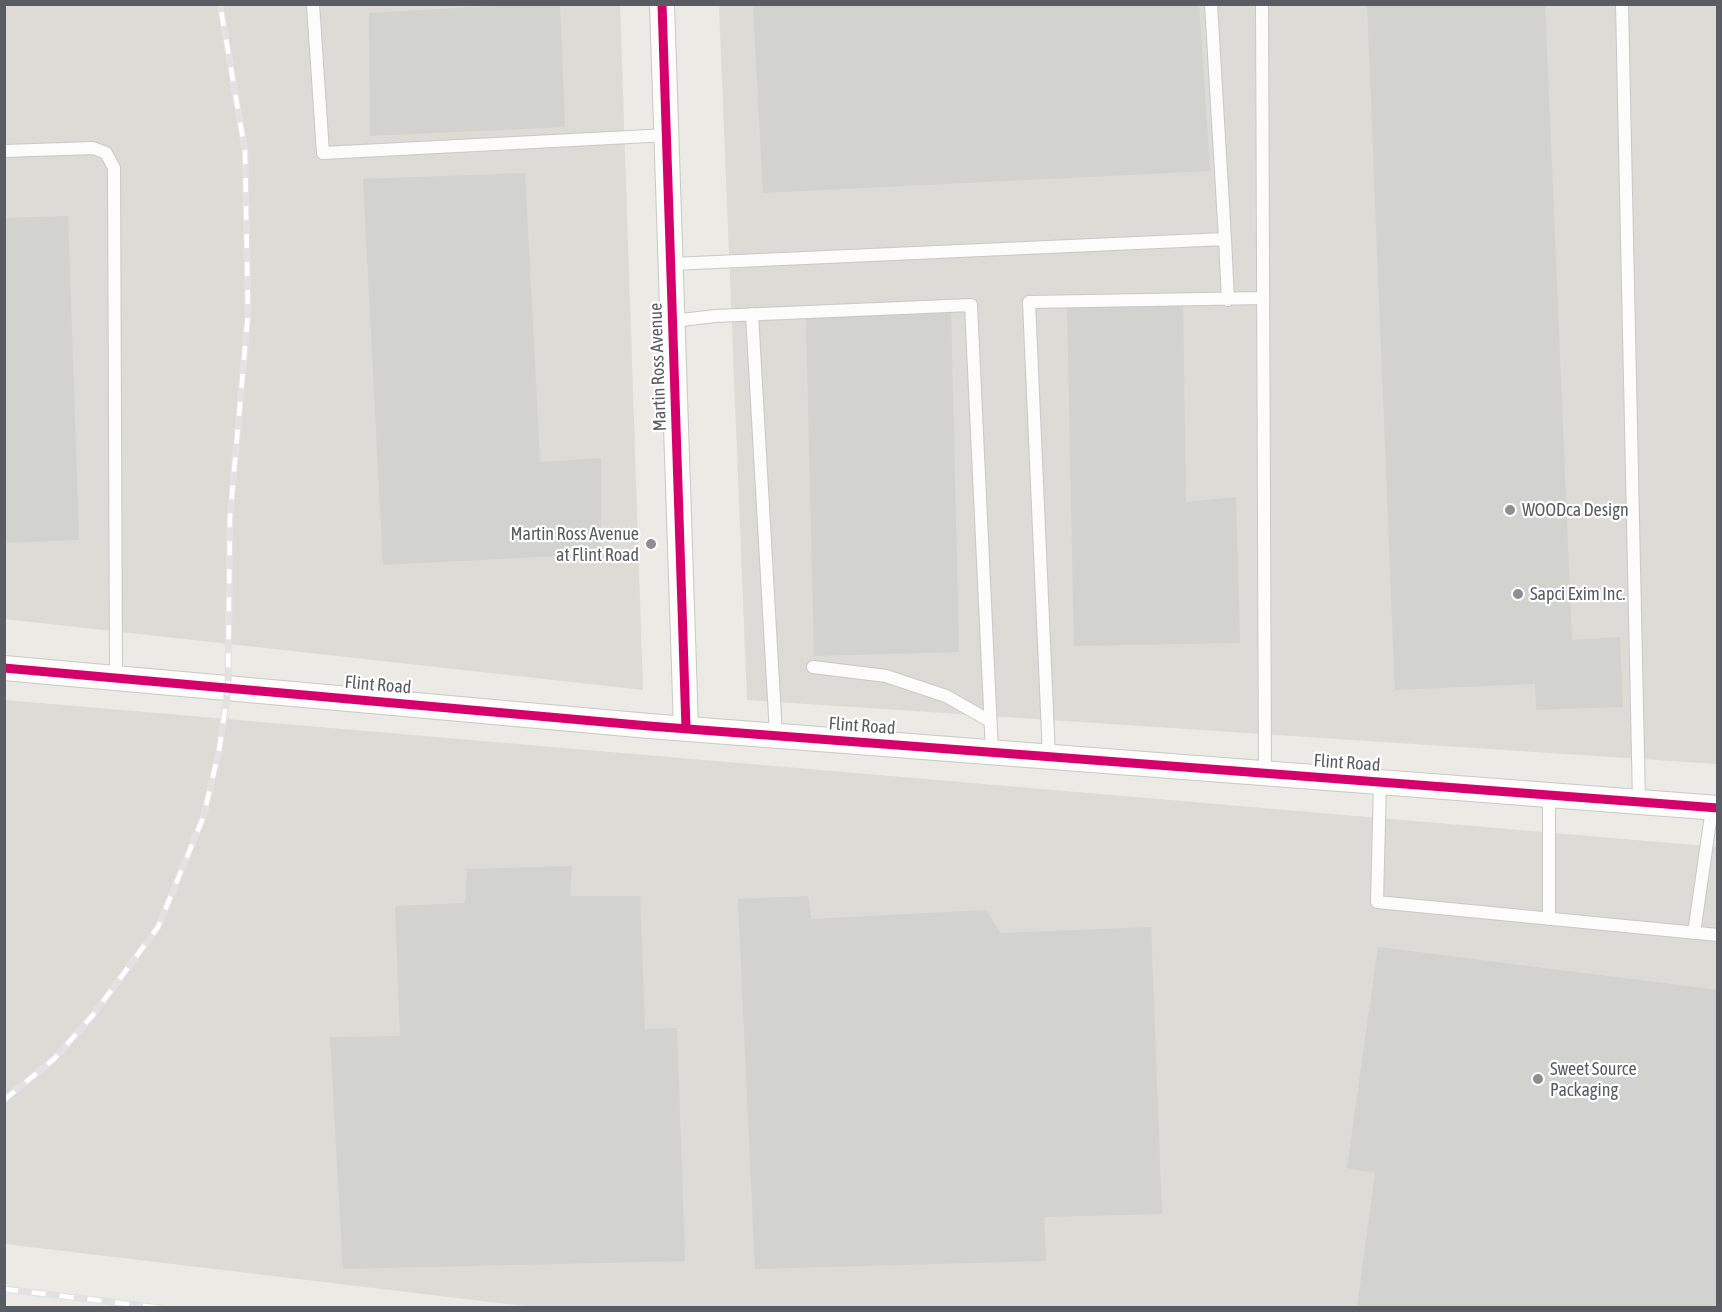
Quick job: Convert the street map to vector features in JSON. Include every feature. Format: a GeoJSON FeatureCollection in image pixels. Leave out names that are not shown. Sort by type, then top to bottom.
{"type":"FeatureCollection","features":[{"type":"Feature","properties":{"kind":"street","name":"Martin Ross Avenue"},"geometry":{"type":"LineString","coordinates":[[662,4],[686,728]]}},
{"type":"Feature","properties":{"kind":"street","name":"Flint Road"},"geometry":{"type":"LineString","coordinates":[[4,668],[686,728],[1715,808]]}},
{"type":"Feature","properties":{"kind":"lane"},"geometry":{"type":"LineString","coordinates":[[313,4],[323,153],[668,135]]}},
{"type":"Feature","properties":{"kind":"lane"},"geometry":{"type":"LineString","coordinates":[[1211,4],[1228,300]]}},
{"type":"Feature","properties":{"kind":"lane"},"geometry":{"type":"LineString","coordinates":[[1263,4],[1265,773]]}},
{"type":"Feature","properties":{"kind":"lane"},"geometry":{"type":"LineString","coordinates":[[1622,4],[1639,802]]}},
{"type":"Feature","properties":{"kind":"lane"},"geometry":{"type":"LineString","coordinates":[[4,151],[93,148],[106,153],[114,168],[116,678]]}},
{"type":"Feature","properties":{"kind":"lane"},"geometry":{"type":"LineString","coordinates":[[672,264],[1226,239]]}},
{"type":"Feature","properties":{"kind":"lane"},"geometry":{"type":"LineString","coordinates":[[1049,757],[1029,302],[1262,298]]}},
{"type":"Feature","properties":{"kind":"lane"},"geometry":{"type":"LineString","coordinates":[[674,321],[752,314],[971,305],[992,752]]}},
{"type":"Feature","properties":{"kind":"lane"},"geometry":{"type":"LineString","coordinates":[[752,314],[776,735]]}},
{"type":"Feature","properties":{"kind":"lane"},"geometry":{"type":"LineString","coordinates":[[813,668],[886,676],[946,696],[990,721]]}},
{"type":"Feature","properties":{"kind":"lane"},"geometry":{"type":"LineString","coordinates":[[1380,782],[1377,902],[1718,935]]}},
{"type":"Feature","properties":{"kind":"lane"},"geometry":{"type":"LineString","coordinates":[[1549,795],[1549,919]]}},
{"type":"Feature","properties":{"kind":"lane"},"geometry":{"type":"LineString","coordinates":[[1694,933],[1715,808]]}},
{"type":"Feature","properties":{"kind":"shaded area"},"geometry":{"type":"Polygon","coordinates":[[[5,5],[620,5],[643,690],[5,619],[5,5]]]}},
{"type":"Feature","properties":{"kind":"shaded area"},"geometry":{"type":"Polygon","coordinates":[[[719,5],[1717,5],[1717,764],[747,700],[719,5]]]}},
{"type":"Feature","properties":{"kind":"shaded area"},"geometry":{"type":"Polygon","coordinates":[[[5,700],[1717,847],[1717,1307],[541,1308],[5,1244],[5,700]]]}},
{"type":"Feature","properties":{"kind":"building"},"geometry":{"type":"Polygon","coordinates":[[[560,4],[565,127],[370,136],[369,13],[560,4]]]}},
{"type":"Feature","properties":{"kind":"building"},"geometry":{"type":"Polygon","coordinates":[[[753,4],[1199,4],[1210,171],[763,193],[753,4]]]}},
{"type":"Feature","properties":{"kind":"building"},"geometry":{"type":"Polygon","coordinates":[[[1367,4],[1545,4],[1572,640],[1620,637],[1623,707],[1536,710],[1535,684],[1395,690],[1367,4]]]}},
{"type":"Feature","properties":{"kind":"building"},"geometry":{"type":"Polygon","coordinates":[[[525,173],[540,462],[601,458],[601,554],[383,565],[363,179],[525,173]]]}},
{"type":"Feature","properties":{"kind":"building"},"geometry":{"type":"Polygon","coordinates":[[[68,216],[79,540],[5,543],[5,218],[68,216]]]}},
{"type":"Feature","properties":{"kind":"building"},"geometry":{"type":"Polygon","coordinates":[[[1067,304],[1183,304],[1186,502],[1236,497],[1240,643],[1074,646],[1067,304]]]}},
{"type":"Feature","properties":{"kind":"building"},"geometry":{"type":"Polygon","coordinates":[[[951,313],[959,652],[814,656],[806,318],[951,313]]]}},
{"type":"Feature","properties":{"kind":"building"},"geometry":{"type":"Polygon","coordinates":[[[572,866],[570,896],[640,896],[645,1029],[677,1028],[685,1261],[343,1269],[330,1037],[400,1036],[395,906],[465,903],[467,869],[572,866]]]}},
{"type":"Feature","properties":{"kind":"building"},"geometry":{"type":"Polygon","coordinates":[[[808,896],[811,919],[986,910],[1000,933],[1151,927],[1162,1214],[1044,1217],[1046,1261],[755,1269],[738,899],[808,896]]]}},
{"type":"Feature","properties":{"kind":"building","name":"Sweet Source Packaging"},"geometry":{"type":"Polygon","coordinates":[[[1378,947],[1718,990],[1718,1308],[1357,1308],[1375,1173],[1347,1168],[1378,947]]]}},
{"type":"Feature","properties":{"kind":"railway"},"geometry":{"type":"LineString","coordinates":[[4,1100],[54,1059],[93,1015],[158,927],[203,818],[219,751],[228,688],[230,517],[248,314],[245,151],[220,4]]}},
{"type":"Feature","properties":{"kind":"railway"},"geometry":{"type":"LineString","coordinates":[[4,1289],[161,1308]]}},
{"type":"Feature","properties":{"kind":"cycle path"},"geometry":{"type":"LineString","coordinates":[[662,4],[686,728]]}},
{"type":"Feature","properties":{"kind":"cycle path"},"geometry":{"type":"LineString","coordinates":[[4,668],[649,726],[1718,808]]}},
{"type":"Feature","properties":{"kind":"place","name":"WOODca Design"},"geometry":{"type":"Point","coordinates":[1510,510]}},
{"type":"Feature","properties":{"kind":"place","name":"Martin Ross Avenue at Flint Road"},"geometry":{"type":"Point","coordinates":[651,544]}},
{"type":"Feature","properties":{"kind":"place","name":"Sapci Exim Inc."},"geometry":{"type":"Point","coordinates":[1518,594]}},
{"type":"Feature","properties":{"kind":"place","name":"Sweet Source Packaging"},"geometry":{"type":"Point","coordinates":[1538,1079]}}]}
